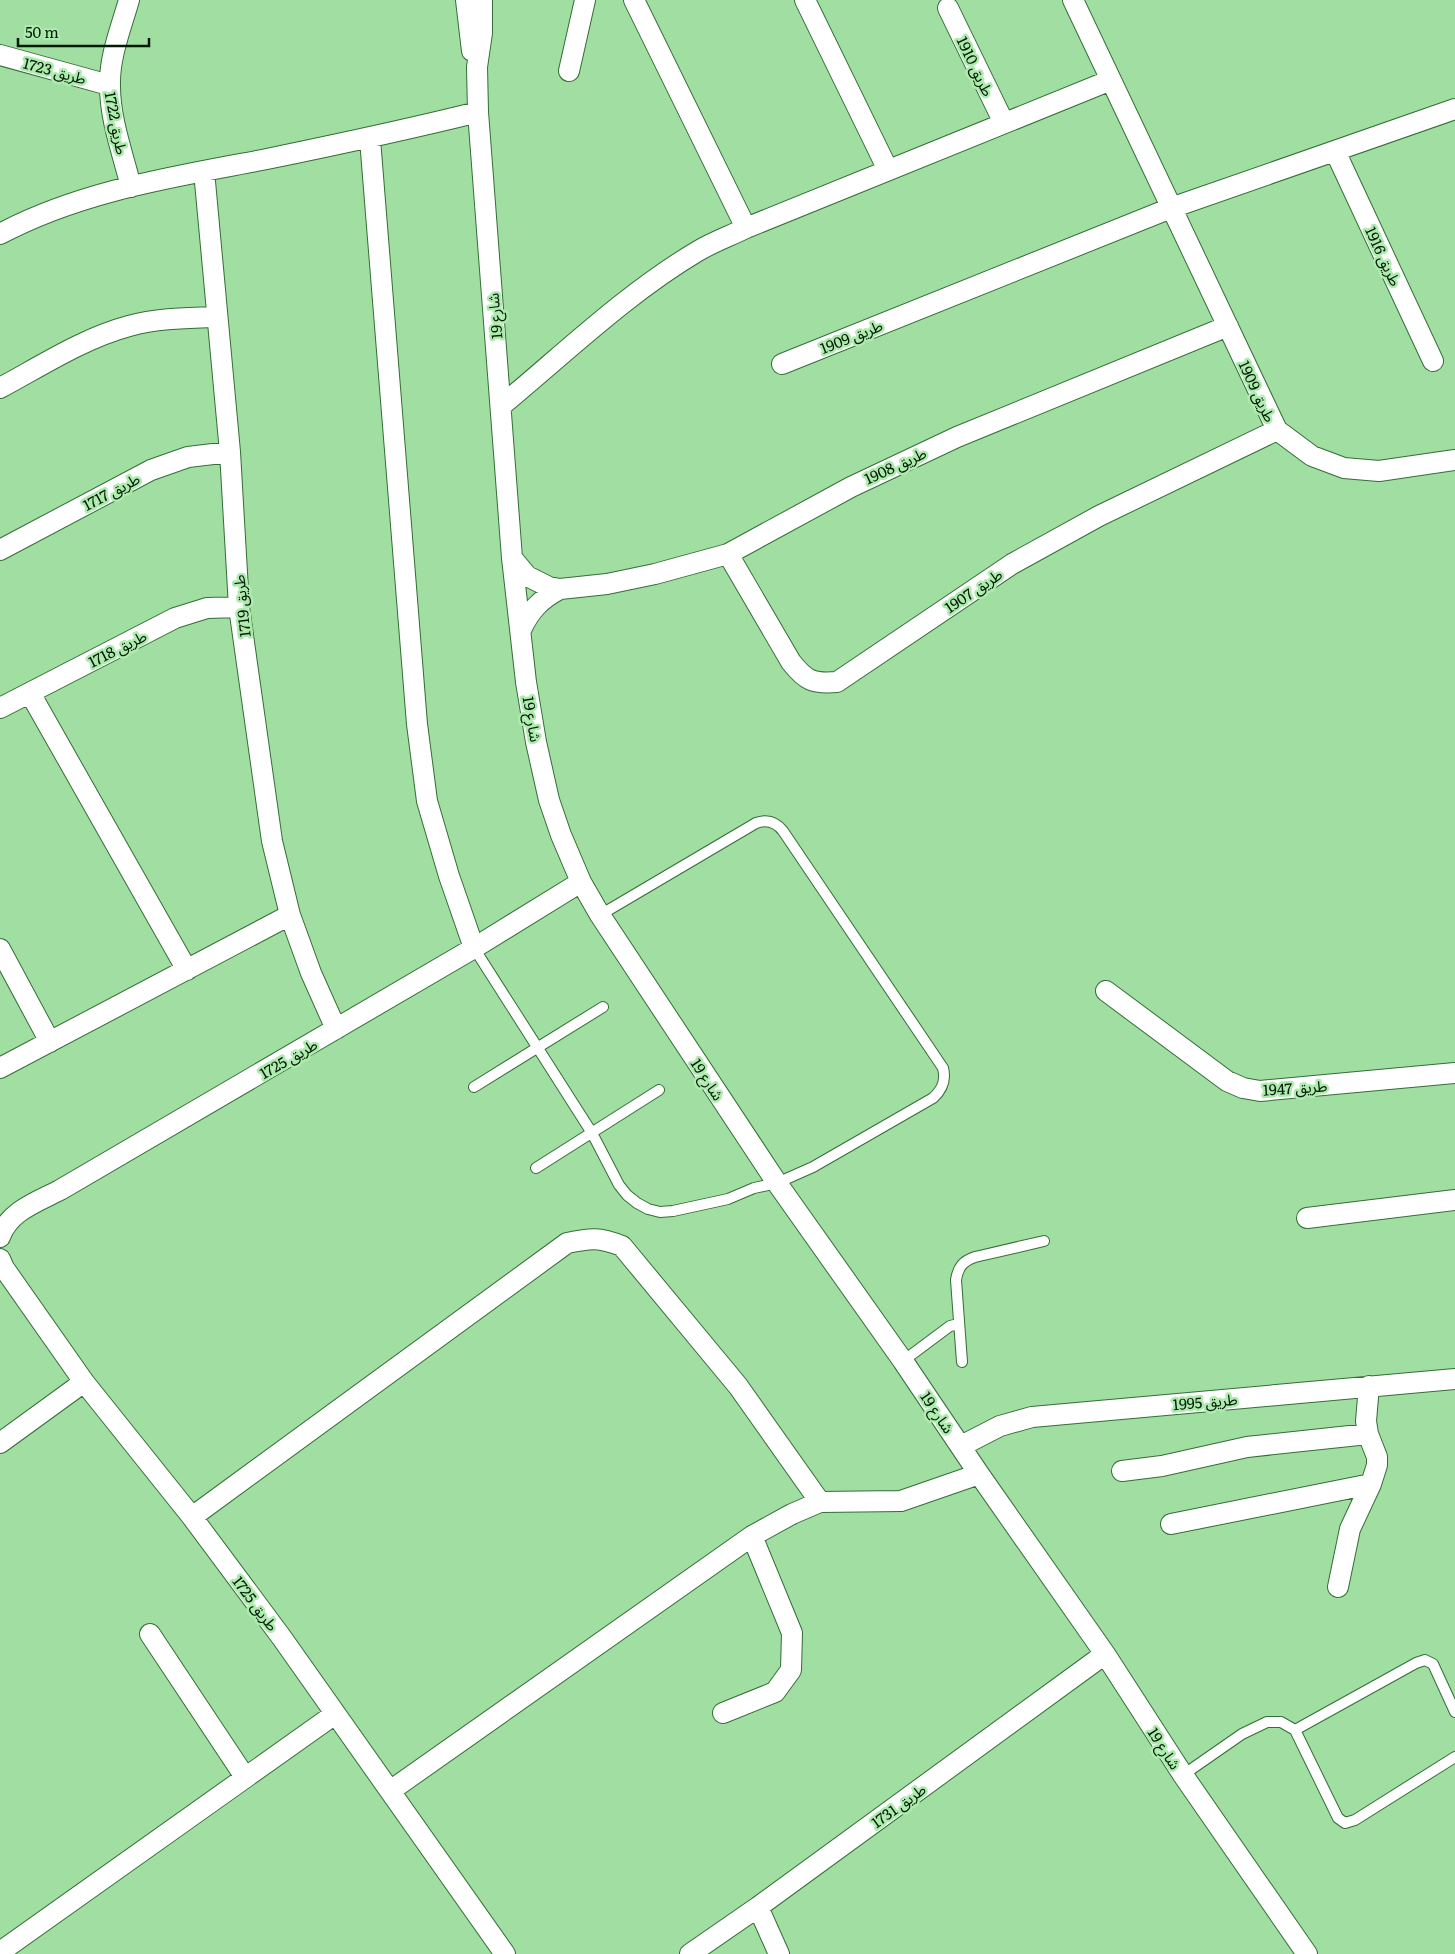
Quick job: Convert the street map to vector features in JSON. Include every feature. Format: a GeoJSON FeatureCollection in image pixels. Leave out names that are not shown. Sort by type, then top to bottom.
{"type":"FeatureCollection","features":[{"type":"Feature","properties":{"kind":"street","name":"طريق 1722"},"geometry":{"type":"LineString","coordinates":[[129,0],[111,65],[110,84],[114,121],[131,187]]}},
{"type":"Feature","properties":{"kind":"street","name":"شارع 19"},"geometry":{"type":"LineString","coordinates":[[466,0],[469,34],[477,67]]}},
{"type":"Feature","properties":{"kind":"street","name":"شارع 19"},"geometry":{"type":"LineString","coordinates":[[482,0],[482,34],[477,67],[478,112],[512,558],[526,682],[536,742],[549,800],[561,835],[581,882],[600,915],[777,1183],[1106,1654],[1183,1775],[1307,1954]]}},
{"type":"Feature","properties":{"kind":"street"},"geometry":{"type":"LineString","coordinates":[[569,71],[585,0]]}},
{"type":"Feature","properties":{"kind":"street"},"geometry":{"type":"LineString","coordinates":[[634,0],[746,228]]}},
{"type":"Feature","properties":{"kind":"street"},"geometry":{"type":"LineString","coordinates":[[805,0],[888,170]]}},
{"type":"Feature","properties":{"kind":"street","name":"طريق 1909"},"geometry":{"type":"LineString","coordinates":[[1072,0],[1277,430],[1312,456],[1344,468],[1379,471],[1455,460]]}},
{"type":"Feature","properties":{"kind":"street","name":"طريق 1910"},"geometry":{"type":"LineString","coordinates":[[948,8],[1004,123]]}},
{"type":"Feature","properties":{"kind":"street","name":"طريق 1723"},"geometry":{"type":"LineString","coordinates":[[0,55],[110,84]]}},
{"type":"Feature","properties":{"kind":"street"},"geometry":{"type":"LineString","coordinates":[[501,406],[622,305],[665,272],[700,250],[746,228],[1111,80]]}},
{"type":"Feature","properties":{"kind":"street"},"geometry":{"type":"LineString","coordinates":[[1171,208],[1455,109]]}},
{"type":"Feature","properties":{"kind":"street"},"geometry":{"type":"LineString","coordinates":[[0,234],[22,222],[59,207],[131,187],[370,139],[478,112]]}},
{"type":"Feature","properties":{"kind":"street"},"geometry":{"type":"LineString","coordinates":[[370,139],[417,724],[424,782],[427,801],[446,866],[474,948]]}},
{"type":"Feature","properties":{"kind":"street","name":"طريق 1916"},"geometry":{"type":"LineString","coordinates":[[1335,151],[1433,361]]}},
{"type":"Feature","properties":{"kind":"street","name":"طريق 1719"},"geometry":{"type":"LineString","coordinates":[[204,171],[230,452],[239,607],[272,841],[290,915],[311,973],[336,1030]]}},
{"type":"Feature","properties":{"kind":"street","name":"طريق 1909"},"geometry":{"type":"LineString","coordinates":[[782,364],[1171,208]]}},
{"type":"Feature","properties":{"kind":"street"},"geometry":{"type":"LineString","coordinates":[[0,388],[91,340],[129,326],[167,319],[217,317]]}},
{"type":"Feature","properties":{"kind":"street","name":"طريق 1908"},"geometry":{"type":"LineString","coordinates":[[512,558],[528,576],[549,587],[560,589],[607,584],[655,574],[728,554],[851,487],[957,437],[1228,326]]}},
{"type":"Feature","properties":{"kind":"street","name":"طريق 1907"},"geometry":{"type":"LineString","coordinates":[[728,554],[802,676],[819,683],[836,682],[1021,560],[1099,516],[1277,430]]}},
{"type":"Feature","properties":{"kind":"street","name":"طريق 1717"},"geometry":{"type":"LineString","coordinates":[[0,550],[151,470],[188,457],[230,452]]}},
{"type":"Feature","properties":{"kind":"street","name":"طريق 1908"},"geometry":{"type":"LineString","coordinates":[[520,630],[527,616],[536,605],[560,589]]}},
{"type":"Feature","properties":{"kind":"street","name":"طريق 1718"},"geometry":{"type":"LineString","coordinates":[[0,708],[175,618],[207,608],[239,607]]}},
{"type":"Feature","properties":{"kind":"street"},"geometry":{"type":"LineString","coordinates":[[30,693],[186,970]]}},
{"type":"Feature","properties":{"kind":"street","name":"طريق 1725"},"geometry":{"type":"LineString","coordinates":[[0,1236],[5,1225],[24,1209],[336,1030],[581,882]]}},
{"type":"Feature","properties":{"kind":"street"},"geometry":{"type":"LineString","coordinates":[[0,1068],[290,915]]}},
{"type":"Feature","properties":{"kind":"street"},"geometry":{"type":"LineString","coordinates":[[0,949],[50,1042]]}},
{"type":"Feature","properties":{"kind":"street","name":"طريق 1947"},"geometry":{"type":"LineString","coordinates":[[1106,991],[1227,1081],[1243,1088],[1260,1091],[1455,1073]]}},
{"type":"Feature","properties":{"kind":"street"},"geometry":{"type":"LineString","coordinates":[[1307,1218],[1455,1200]]}},
{"type":"Feature","properties":{"kind":"street"},"geometry":{"type":"LineString","coordinates":[[192,1516],[567,1243],[590,1238],[608,1240],[622,1246],[738,1386],[820,1502]]}},
{"type":"Feature","properties":{"kind":"street","name":"طريق 1725"},"geometry":{"type":"LineString","coordinates":[[1,1265],[84,1382],[192,1516],[505,1954]]}},
{"type":"Feature","properties":{"kind":"street","name":"طريق 1995"},"geometry":{"type":"LineString","coordinates":[[961,1446],[1000,1426],[1032,1417],[1455,1379]]}},
{"type":"Feature","properties":{"kind":"street"},"geometry":{"type":"LineString","coordinates":[[0,1443],[84,1382]]}},
{"type":"Feature","properties":{"kind":"street"},"geometry":{"type":"LineString","coordinates":[[1338,1587],[1350,1529],[1372,1484],[1377,1465],[1377,1457],[1368,1434],[1366,1414],[1369,1386]]}},
{"type":"Feature","properties":{"kind":"street"},"geometry":{"type":"LineString","coordinates":[[1122,1471],[1162,1466],[1247,1447],[1368,1434]]}},
{"type":"Feature","properties":{"kind":"street"},"geometry":{"type":"LineString","coordinates":[[390,1791],[752,1536],[792,1514],[820,1502],[902,1501],[979,1474]]}},
{"type":"Feature","properties":{"kind":"street"},"geometry":{"type":"LineString","coordinates":[[1172,1524],[1372,1484]]}},
{"type":"Feature","properties":{"kind":"street"},"geometry":{"type":"LineString","coordinates":[[724,1713],[775,1692],[791,1670],[792,1632],[752,1536]]}},
{"type":"Feature","properties":{"kind":"street"},"geometry":{"type":"LineString","coordinates":[[150,1634],[245,1777]]}},
{"type":"Feature","properties":{"kind":"street","name":"طريق 1731"},"geometry":{"type":"LineString","coordinates":[[690,1954],[758,1907],[1106,1654]]}},
{"type":"Feature","properties":{"kind":"street"},"geometry":{"type":"LineString","coordinates":[[0,1952],[335,1714]]}},
{"type":"Feature","properties":{"kind":"street"},"geometry":{"type":"LineString","coordinates":[[758,1907],[779,1954]]}},
{"type":"Feature","properties":{"kind":"lane"},"geometry":{"type":"LineString","coordinates":[[474,948],[592,1133],[619,1185],[627,1196],[637,1204],[648,1209],[660,1212],[673,1211],[728,1199],[754,1188],[777,1183],[813,1167],[933,1098],[942,1088],[944,1081],[942,1068],[783,831],[774,822],[762,821],[756,823],[600,915]]}},
{"type":"Feature","properties":{"kind":"lane"},"geometry":{"type":"LineString","coordinates":[[474,1087],[603,1007]]}},
{"type":"Feature","properties":{"kind":"lane"},"geometry":{"type":"LineString","coordinates":[[536,1168],[659,1090]]}},
{"type":"Feature","properties":{"kind":"lane"},"geometry":{"type":"LineString","coordinates":[[962,1362],[956,1280],[962,1264],[975,1257],[1044,1241]]}},
{"type":"Feature","properties":{"kind":"lane"},"geometry":{"type":"LineString","coordinates":[[903,1361],[950,1326],[959,1324]]}},
{"type":"Feature","properties":{"kind":"lane"},"geometry":{"type":"LineString","coordinates":[[1296,1730],[1416,1662],[1425,1660],[1433,1664],[1455,1712]]}},
{"type":"Feature","properties":{"kind":"lane"},"geometry":{"type":"LineString","coordinates":[[1183,1775],[1242,1734],[1267,1722],[1281,1722],[1296,1730],[1338,1818],[1346,1823],[1355,1820],[1455,1757]]}}]}
